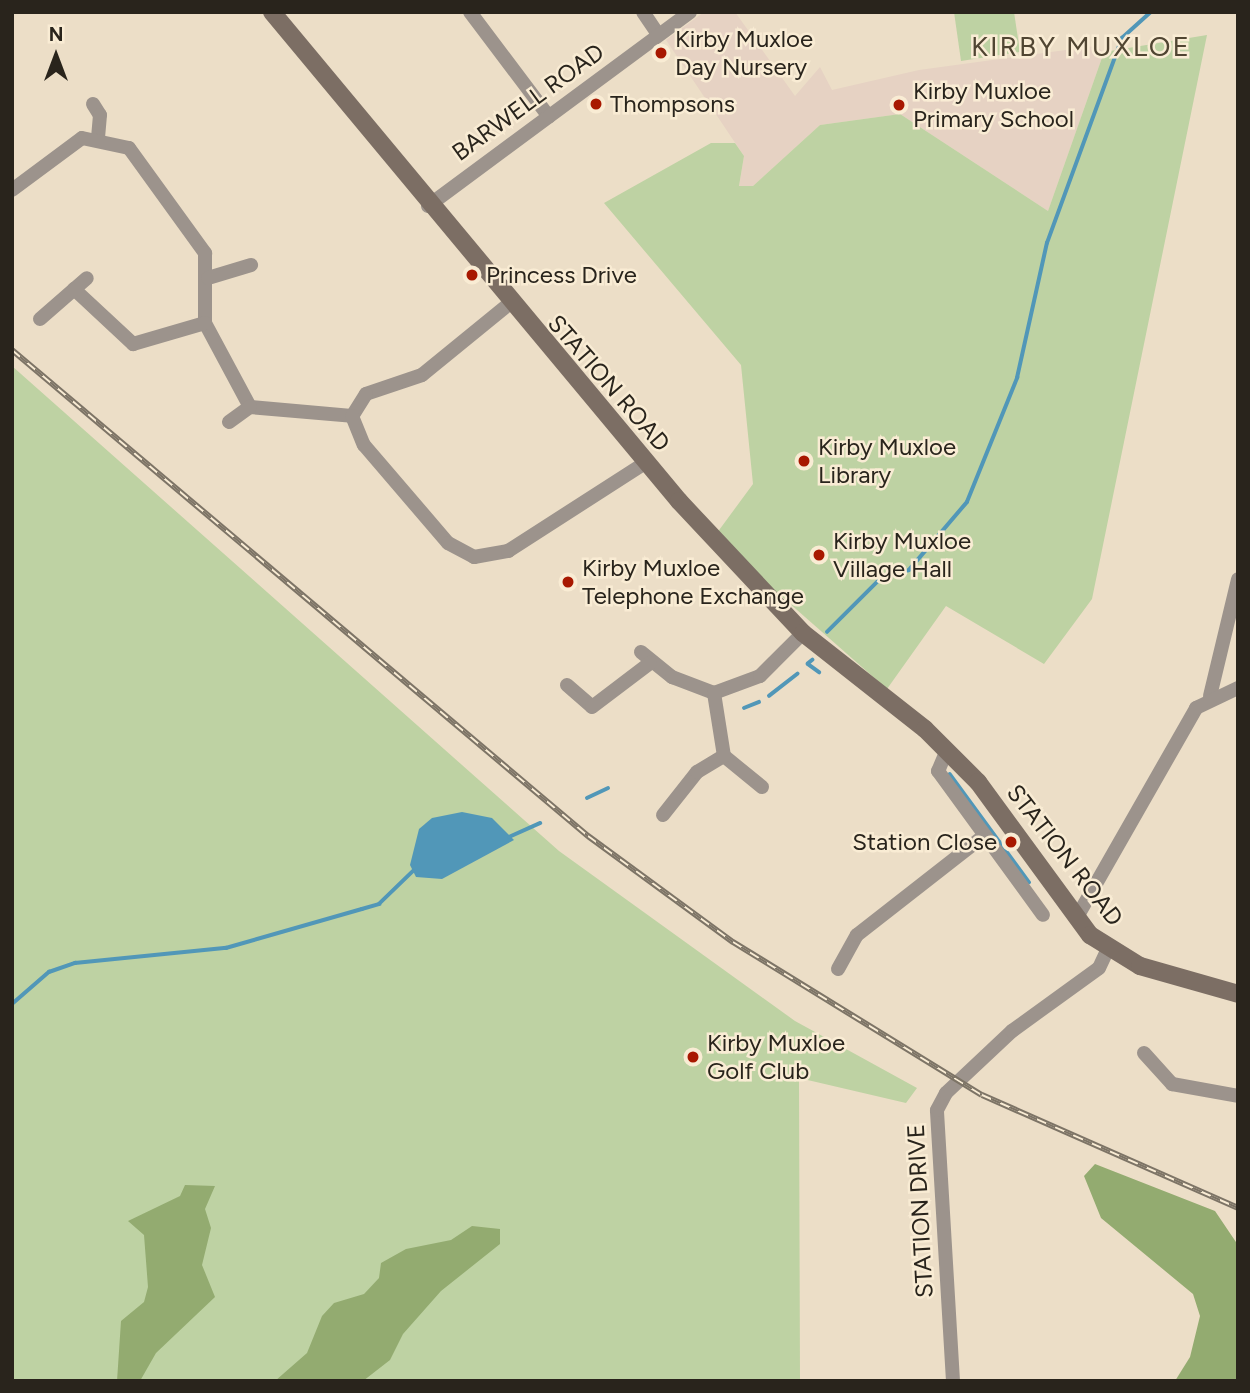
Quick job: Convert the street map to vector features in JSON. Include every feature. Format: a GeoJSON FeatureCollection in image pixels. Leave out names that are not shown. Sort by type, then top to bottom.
{"type":"FeatureCollection","features":[{"type":"Feature","properties":{"kind":"street","name":"STATION ROAD"},"geometry":{"type":"LineString","coordinates":[[272,12],[509,304],[645,463],[803,633],[947,750],[978,782],[1077,917],[1108,949],[1140,966],[1238,994]]}},
{"type":"Feature","properties":{"kind":"street"},"geometry":{"type":"LineString","coordinates":[[470,12],[549,117]]}},
{"type":"Feature","properties":{"kind":"street"},"geometry":{"type":"LineString","coordinates":[[643,12],[658,34]]}},
{"type":"Feature","properties":{"kind":"street","name":"BARWELL ROAD"},"geometry":{"type":"LineString","coordinates":[[428,206],[690,12]]}},
{"type":"Feature","properties":{"kind":"street"},"geometry":{"type":"LineString","coordinates":[[93,104],[100,115],[98,138]]}},
{"type":"Feature","properties":{"kind":"street"},"geometry":{"type":"LineString","coordinates":[[12,190],[68,144],[98,138],[129,148],[196,234],[208,278],[205,323],[250,407]]}},
{"type":"Feature","properties":{"kind":"street"},"geometry":{"type":"LineString","coordinates":[[208,278],[251,265]]}},
{"type":"Feature","properties":{"kind":"street"},"geometry":{"type":"LineString","coordinates":[[40,318],[87,278]]}},
{"type":"Feature","properties":{"kind":"street"},"geometry":{"type":"LineString","coordinates":[[74,289],[133,344],[205,323]]}},
{"type":"Feature","properties":{"kind":"street"},"geometry":{"type":"LineString","coordinates":[[352,416],[366,394],[422,375],[509,304]]}},
{"type":"Feature","properties":{"kind":"street"},"geometry":{"type":"LineString","coordinates":[[229,422],[250,407],[352,416]]}},
{"type":"Feature","properties":{"kind":"street"},"geometry":{"type":"LineString","coordinates":[[352,416],[364,445],[431,524],[448,543],[474,557],[508,551],[645,463]]}},
{"type":"Feature","properties":{"kind":"street"},"geometry":{"type":"LineString","coordinates":[[1210,696],[1238,579]]}},
{"type":"Feature","properties":{"kind":"street"},"geometry":{"type":"LineString","coordinates":[[567,685],[592,707],[645,657],[713,693],[760,676],[803,633]]}},
{"type":"Feature","properties":{"kind":"street"},"geometry":{"type":"LineString","coordinates":[[1077,917],[1196,708],[1210,696],[1238,688]]}},
{"type":"Feature","properties":{"kind":"street"},"geometry":{"type":"LineString","coordinates":[[713,693],[724,756],[762,787]]}},
{"type":"Feature","properties":{"kind":"street","name":"STATION ROAD"},"geometry":{"type":"LineString","coordinates":[[947,750],[938,771],[1042,915]]}},
{"type":"Feature","properties":{"kind":"street"},"geometry":{"type":"LineString","coordinates":[[663,816],[697,772],[724,756]]}},
{"type":"Feature","properties":{"kind":"street"},"geometry":{"type":"LineString","coordinates":[[838,970],[857,935],[985,835]]}},
{"type":"Feature","properties":{"kind":"street","name":"STATION DRIVE"},"geometry":{"type":"LineString","coordinates":[[953,1381],[937,1110],[946,1093],[1012,1031],[1099,968],[1108,949]]}},
{"type":"Feature","properties":{"kind":"street"},"geometry":{"type":"LineString","coordinates":[[1144,1053],[1172,1084],[1238,1096]]}},
{"type":"Feature","properties":{"kind":"shaded area","name":"Kirby Muxloe Primary School"},"geometry":{"type":"Polygon","coordinates":[[[704,12],[735,12],[795,96],[820,67],[832,90],[919,70],[1095,46],[1104,52],[1048,211],[900,114],[820,125],[753,186],[739,187],[744,156],[666,40],[704,12]]]}},
{"type":"Feature","properties":{"kind":"green space"},"geometry":{"type":"Polygon","coordinates":[[[954,12],[1014,12],[1020,52],[961,61],[954,12]]]}},
{"type":"Feature","properties":{"kind":"green space"},"geometry":{"type":"Polygon","coordinates":[[[1207,35],[1092,599],[1044,664],[946,606],[887,689],[714,537],[753,484],[741,365],[604,203],[711,143],[735,143],[744,156],[739,186],[753,186],[820,125],[900,114],[1048,211],[1104,52],[1207,35]]]}},
{"type":"Feature","properties":{"kind":"green space","name":"Kirby Muxloe Golf Club"},"geometry":{"type":"Polygon","coordinates":[[[12,366],[559,851],[795,1021],[917,1088],[906,1103],[799,1078],[800,1381],[12,1381],[12,366]]]}},
{"type":"Feature","properties":{"kind":"green space"},"geometry":{"type":"Polygon","coordinates":[[[1095,1164],[1215,1211],[1238,1245],[1238,1381],[1175,1381],[1190,1357],[1200,1316],[1193,1294],[1101,1218],[1084,1176],[1095,1164]]]}},
{"type":"Feature","properties":{"kind":"green space"},"geometry":{"type":"Polygon","coordinates":[[[185,1185],[215,1186],[205,1209],[211,1228],[202,1265],[215,1297],[156,1353],[140,1381],[117,1381],[121,1321],[144,1302],[148,1287],[144,1235],[128,1221],[180,1196],[185,1185]]]}},
{"type":"Feature","properties":{"kind":"green space"},"geometry":{"type":"Polygon","coordinates":[[[472,1226],[500,1229],[500,1244],[441,1291],[403,1334],[390,1360],[363,1381],[275,1381],[307,1353],[322,1316],[334,1303],[364,1294],[379,1278],[381,1263],[406,1249],[451,1240],[472,1226]]]}},
{"type":"Feature","properties":{"kind":"water"},"geometry":{"type":"Polygon","coordinates":[[[462,812],[492,818],[514,840],[442,879],[416,877],[410,865],[419,829],[432,818],[462,812]]]}},
{"type":"Feature","properties":{"kind":"waterway"},"geometry":{"type":"LineString","coordinates":[[827,632],[880,579],[909,570],[967,502],[1017,378],[1047,243],[1122,38],[1151,12]]}},
{"type":"Feature","properties":{"kind":"waterway"},"geometry":{"type":"LineString","coordinates":[[813,660],[808,664],[819,672]]}},
{"type":"Feature","properties":{"kind":"waterway"},"geometry":{"type":"LineString","coordinates":[[769,696],[797,674]]}},
{"type":"Feature","properties":{"kind":"waterway"},"geometry":{"type":"LineString","coordinates":[[744,708],[759,702]]}},
{"type":"Feature","properties":{"kind":"waterway"},"geometry":{"type":"LineString","coordinates":[[950,774],[1029,882]]}},
{"type":"Feature","properties":{"kind":"waterway"},"geometry":{"type":"LineString","coordinates":[[587,798],[608,788]]}},
{"type":"Feature","properties":{"kind":"waterway"},"geometry":{"type":"LineString","coordinates":[[509,837],[540,823]]}},
{"type":"Feature","properties":{"kind":"waterway"},"geometry":{"type":"LineString","coordinates":[[12,1004],[49,972],[75,963],[226,948],[379,904],[413,871]]}},
{"type":"Feature","properties":{"kind":"railway"},"geometry":{"type":"LineString","coordinates":[[12,350],[588,836],[733,942],[982,1095],[1238,1208]]}},
{"type":"Feature","properties":{"kind":"place","name":"Kirby Muxloe Day Nursery"},"geometry":{"type":"Point","coordinates":[661,53]}},
{"type":"Feature","properties":{"kind":"place","name":"Thompsons"},"geometry":{"type":"Point","coordinates":[596,104]}},
{"type":"Feature","properties":{"kind":"place","name":"Kirby Muxloe Primary School"},"geometry":{"type":"Point","coordinates":[899,105]}},
{"type":"Feature","properties":{"kind":"place","name":"Princess Drive"},"geometry":{"type":"Point","coordinates":[472,275]}},
{"type":"Feature","properties":{"kind":"place","name":"Kirby Muxloe Library"},"geometry":{"type":"Point","coordinates":[804,461]}},
{"type":"Feature","properties":{"kind":"place","name":"Kirby Muxloe Village Hall"},"geometry":{"type":"Point","coordinates":[819,555]}},
{"type":"Feature","properties":{"kind":"place","name":"Kirby Muxloe Telephone Exchange"},"geometry":{"type":"Point","coordinates":[568,582]}},
{"type":"Feature","properties":{"kind":"place","name":"Station Close"},"geometry":{"type":"Point","coordinates":[1011,842]}},
{"type":"Feature","properties":{"kind":"place","name":"Kirby Muxloe Golf Club"},"geometry":{"type":"Point","coordinates":[693,1057]}},
{"type":"Feature","properties":{"kind":"district","name":"KIRBY MUXLOE"},"geometry":{"type":"Point","coordinates":[1081,46]}}]}
